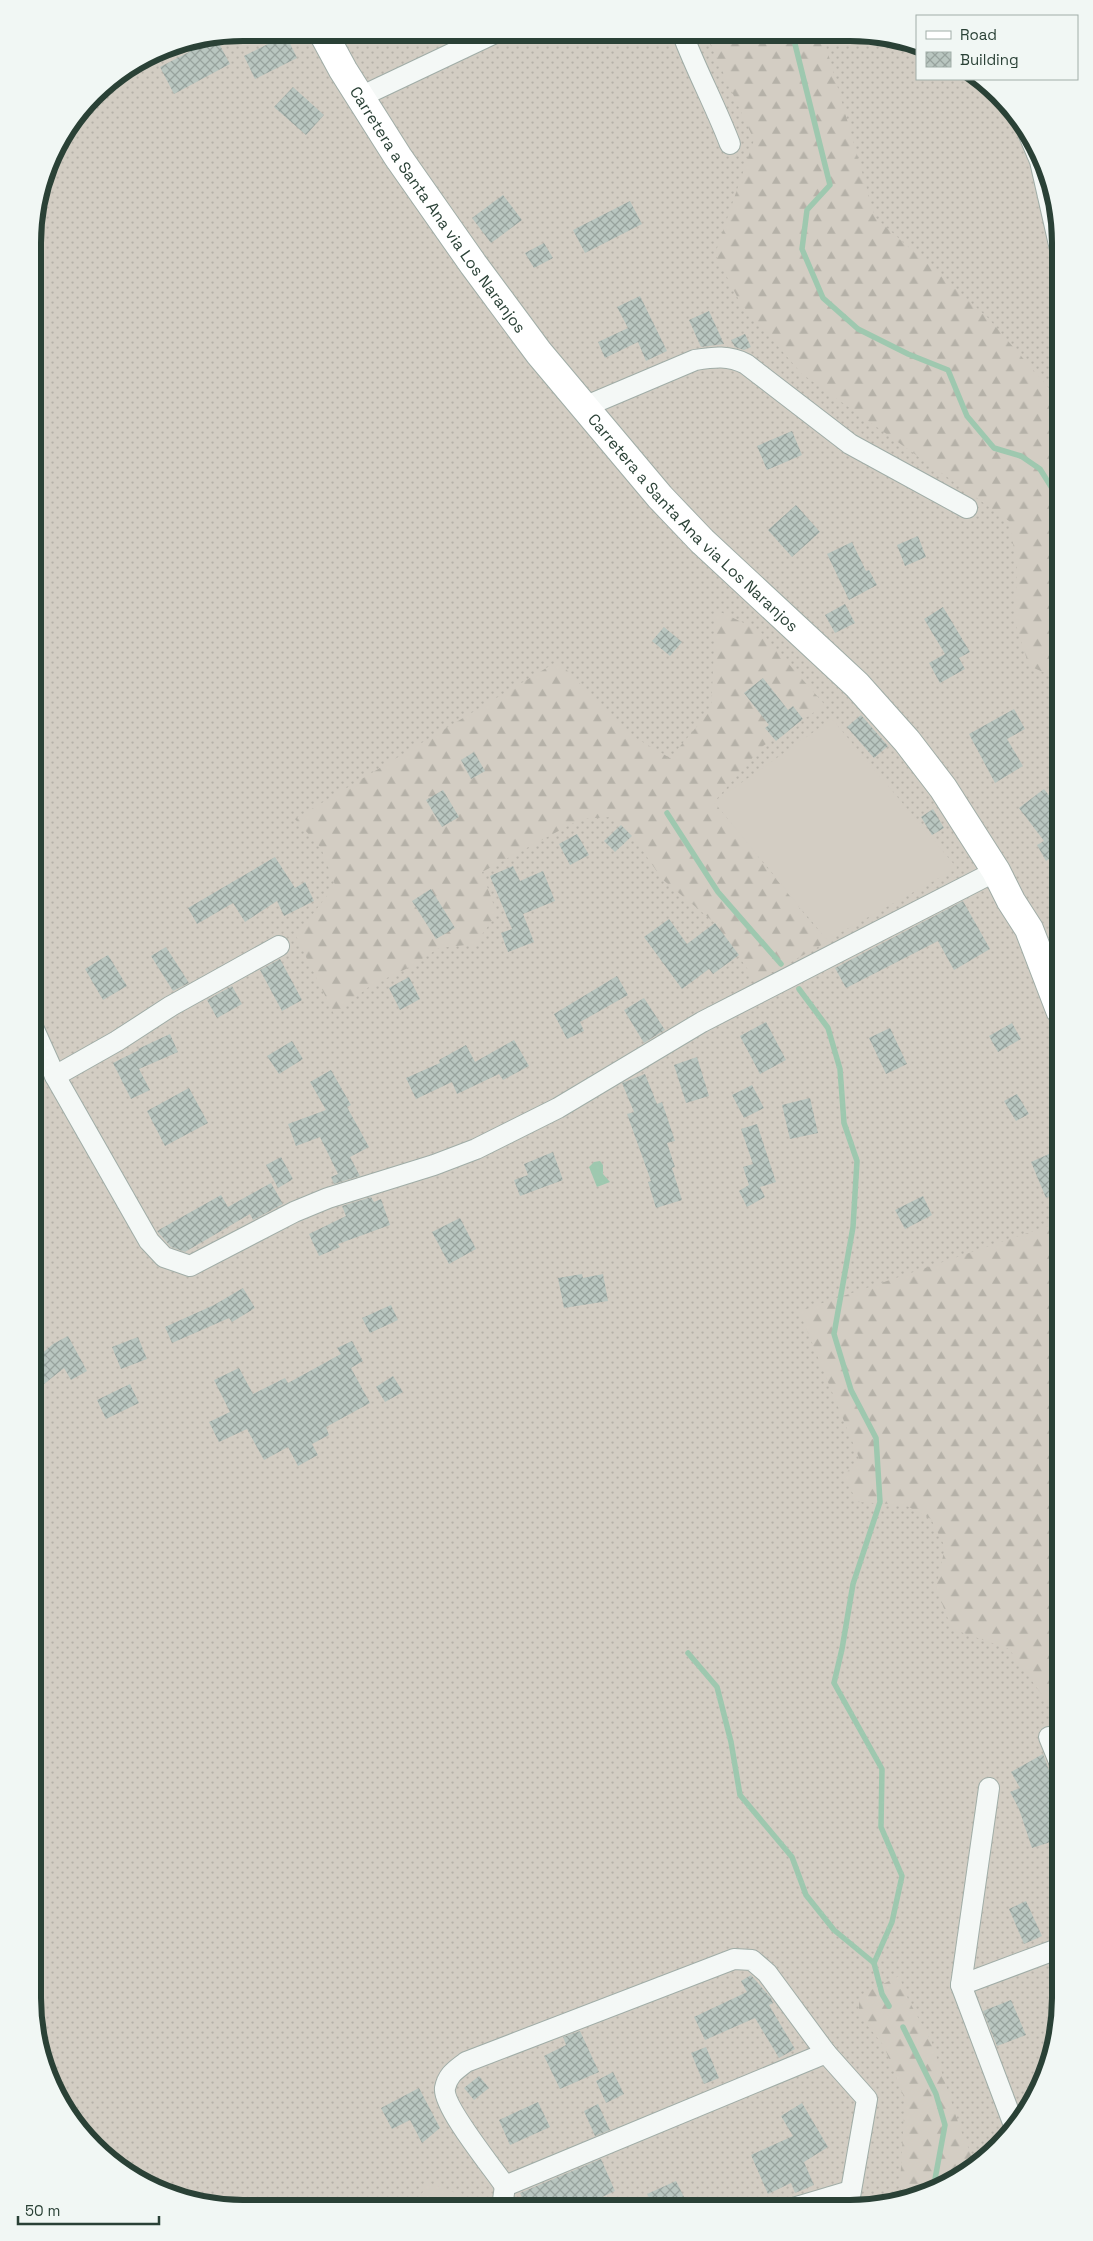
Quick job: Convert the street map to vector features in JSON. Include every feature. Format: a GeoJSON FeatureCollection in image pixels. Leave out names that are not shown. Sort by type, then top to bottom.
{"type":"FeatureCollection","features":[{"type":"Feature","properties":{"kind":"main road","name":"Carretera a Santa Ana via Los Naranjos"},"geometry":{"type":"LineString","coordinates":[[327,41],[343,70],[398,157],[473,264],[539,353],[660,498],[702,541],[857,685],[907,741],[943,788],[996,871],[1011,901],[1029,929],[1052,989]]}},
{"type":"Feature","properties":{"kind":"street"},"geometry":{"type":"LineString","coordinates":[[360,97],[478,41]]}},
{"type":"Feature","properties":{"kind":"street"},"geometry":{"type":"LineString","coordinates":[[685,41],[692,59],[716,105],[730,144]]}},
{"type":"Feature","properties":{"kind":"street"},"geometry":{"type":"LineString","coordinates":[[584,407],[696,360],[714,357],[734,358],[746,364],[850,444],[967,508]]}},
{"type":"Feature","properties":{"kind":"street"},"geometry":{"type":"LineString","coordinates":[[41,1045],[55,1076],[155,1249],[172,1261],[190,1266],[294,1212],[328,1198],[434,1165],[476,1149],[558,1108],[702,1022],[996,871]]}},
{"type":"Feature","properties":{"kind":"street"},"geometry":{"type":"LineString","coordinates":[[55,1076],[117,1041],[171,1006],[279,946]]}},
{"type":"Feature","properties":{"kind":"street"},"geometry":{"type":"LineString","coordinates":[[1049,1737],[1052,1744]]}},
{"type":"Feature","properties":{"kind":"street"},"geometry":{"type":"LineString","coordinates":[[989,1788],[960,1985],[1012,2119]]}},
{"type":"Feature","properties":{"kind":"street"},"geometry":{"type":"LineString","coordinates":[[960,1985],[1052,1951]]}},
{"type":"Feature","properties":{"kind":"street"},"geometry":{"type":"LineString","coordinates":[[502,2200],[505,2186],[450,2109],[445,2090],[450,2074],[466,2062],[734,1959],[752,1960],[767,1973],[826,2053],[866,2099],[849,2200]]}},
{"type":"Feature","properties":{"kind":"street"},"geometry":{"type":"LineString","coordinates":[[505,2186],[826,2053]]}},
{"type":"Feature","properties":{"kind":"green space"},"geometry":{"type":"Polygon","coordinates":[[[243,41],[850,41],[889,45],[916,52],[916,80],[969,80],[993,100],[1010,120],[1025,142],[1039,174],[1048,204],[1052,243],[1052,1998],[1045,2050],[1031,2087],[1018,2110],[1002,2131],[983,2150],[962,2166],[939,2179],[915,2189],[876,2198],[850,2200],[243,2200],[191,2193],[154,2179],[131,2166],[100,2141],[68,2099],[48,2050],[41,1998],[41,243],[48,191],[62,154],[75,131],[91,110],[110,91],[131,75],[154,62],[178,52],[217,43],[243,41]]]}},
{"type":"Feature","properties":{"kind":"green space"},"geometry":{"type":"Polygon","coordinates":[[[709,41],[824,41],[875,217],[988,318],[1052,392],[1052,676],[1029,666],[1015,622],[1017,567],[1009,521],[802,374],[741,304],[715,254],[754,140],[709,41]]]}},
{"type":"Feature","properties":{"kind":"green space"},"geometry":{"type":"Polygon","coordinates":[[[716,610],[759,630],[825,705],[763,746],[714,802],[827,942],[756,981],[715,923],[662,879],[632,835],[620,822],[610,817],[581,819],[482,872],[497,914],[475,944],[439,948],[408,968],[370,986],[334,1014],[296,936],[335,885],[321,848],[295,819],[558,661],[629,734],[670,758],[711,710],[716,610]]]}},
{"type":"Feature","properties":{"kind":"green space"},"geometry":{"type":"Polygon","coordinates":[[[832,719],[957,868],[827,940],[714,802],[832,719]]]}},
{"type":"Feature","properties":{"kind":"green space"},"geometry":{"type":"Polygon","coordinates":[[[1052,1225],[1052,1709],[1009,1649],[952,1629],[936,1588],[945,1547],[931,1519],[905,1505],[858,1502],[843,1477],[859,1458],[799,1311],[1052,1225]]]}},
{"type":"Feature","properties":{"kind":"green space"},"geometry":{"type":"Polygon","coordinates":[[[899,1976],[908,1999],[932,2043],[961,2131],[973,2158],[939,2179],[899,2194],[905,2100],[884,2046],[859,2015],[859,1996],[899,1976]]]}},
{"type":"Feature","properties":{"kind":"green space"},"geometry":{"type":"Polygon","coordinates":[[[427,2182],[474,2200],[419,2200],[427,2182]]]}},
{"type":"Feature","properties":{"kind":"shaded area"},"geometry":{"type":"Polygon","coordinates":[[[600,1161],[603,1165],[603,1174],[610,1182],[597,1187],[589,1167],[594,1162],[600,1161]]]}},
{"type":"Feature","properties":{"kind":"building"},"geometry":{"type":"Polygon","coordinates":[[[274,41],[289,41],[297,58],[255,79],[244,56],[274,41]]]}},
{"type":"Feature","properties":{"kind":"building"},"geometry":{"type":"Polygon","coordinates":[[[219,43],[230,64],[174,94],[160,67],[201,46],[219,43]]]}},
{"type":"Feature","properties":{"kind":"building"},"geometry":{"type":"Polygon","coordinates":[[[293,87],[324,115],[306,135],[274,107],[293,87]]]}},
{"type":"Feature","properties":{"kind":"building"},"geometry":{"type":"Polygon","coordinates":[[[503,195],[522,220],[491,243],[472,218],[503,195]]]}},
{"type":"Feature","properties":{"kind":"building"},"geometry":{"type":"Polygon","coordinates":[[[630,201],[642,224],[585,253],[573,230],[630,201]]]}},
{"type":"Feature","properties":{"kind":"building"},"geometry":{"type":"Polygon","coordinates":[[[544,243],[553,258],[534,268],[525,253],[544,243]]]}},
{"type":"Feature","properties":{"kind":"building"},"geometry":{"type":"Polygon","coordinates":[[[640,296],[667,351],[646,361],[638,342],[605,358],[598,342],[628,328],[617,307],[640,296]]]}},
{"type":"Feature","properties":{"kind":"building"},"geometry":{"type":"Polygon","coordinates":[[[709,311],[724,344],[701,347],[689,320],[709,311]]]}},
{"type":"Feature","properties":{"kind":"building"},"geometry":{"type":"Polygon","coordinates":[[[745,334],[751,347],[744,350],[735,347],[731,340],[745,334]]]}},
{"type":"Feature","properties":{"kind":"building"},"geometry":{"type":"Polygon","coordinates":[[[792,431],[802,455],[767,470],[757,446],[792,431]]]}},
{"type":"Feature","properties":{"kind":"building"},"geometry":{"type":"Polygon","coordinates":[[[796,505],[820,532],[792,557],[768,530],[796,505]]]}},
{"type":"Feature","properties":{"kind":"building"},"geometry":{"type":"Polygon","coordinates":[[[918,536],[926,557],[905,566],[897,545],[918,536]]]}},
{"type":"Feature","properties":{"kind":"building"},"geometry":{"type":"Polygon","coordinates":[[[852,542],[866,571],[869,570],[877,585],[849,600],[827,554],[852,542]]]}},
{"type":"Feature","properties":{"kind":"building"},"geometry":{"type":"Polygon","coordinates":[[[845,604],[855,623],[835,633],[825,615],[845,604]]]}},
{"type":"Feature","properties":{"kind":"building"},"geometry":{"type":"Polygon","coordinates":[[[943,607],[970,652],[959,658],[965,669],[940,683],[929,663],[945,654],[924,619],[943,607]]]}},
{"type":"Feature","properties":{"kind":"building"},"geometry":{"type":"Polygon","coordinates":[[[664,627],[682,642],[670,656],[652,641],[664,627]]]}},
{"type":"Feature","properties":{"kind":"building"},"geometry":{"type":"Polygon","coordinates":[[[763,678],[788,710],[793,706],[803,719],[776,741],[765,728],[769,725],[744,693],[763,678]]]}},
{"type":"Feature","properties":{"kind":"building"},"geometry":{"type":"Polygon","coordinates":[[[1014,709],[1025,729],[1007,739],[1023,766],[995,783],[969,734],[1014,709]]]}},
{"type":"Feature","properties":{"kind":"building"},"geometry":{"type":"Polygon","coordinates":[[[861,715],[888,746],[874,758],[847,727],[861,715]]]}},
{"type":"Feature","properties":{"kind":"building"},"geometry":{"type":"Polygon","coordinates":[[[474,752],[485,771],[471,779],[461,760],[474,752]]]}},
{"type":"Feature","properties":{"kind":"building"},"geometry":{"type":"Polygon","coordinates":[[[1044,789],[1052,800],[1052,857],[1046,861],[1037,845],[1044,841],[1019,808],[1044,789]]]}},
{"type":"Feature","properties":{"kind":"building"},"geometry":{"type":"Polygon","coordinates":[[[443,790],[459,817],[442,827],[426,800],[443,790]]]}},
{"type":"Feature","properties":{"kind":"building"},"geometry":{"type":"Polygon","coordinates":[[[933,809],[944,828],[932,835],[921,817],[933,809]]]}},
{"type":"Feature","properties":{"kind":"building"},"geometry":{"type":"Polygon","coordinates":[[[621,825],[632,836],[615,852],[604,841],[621,825]]]}},
{"type":"Feature","properties":{"kind":"building"},"geometry":{"type":"Polygon","coordinates":[[[577,834],[589,855],[570,865],[559,844],[577,834]]]}},
{"type":"Feature","properties":{"kind":"building"},"geometry":{"type":"Polygon","coordinates":[[[275,857],[295,888],[305,882],[314,901],[284,916],[277,901],[245,922],[233,903],[197,924],[188,908],[275,857]]]}},
{"type":"Feature","properties":{"kind":"building"},"geometry":{"type":"Polygon","coordinates":[[[513,866],[520,881],[543,871],[555,901],[523,914],[534,942],[508,952],[501,933],[512,929],[490,876],[513,866]]]}},
{"type":"Feature","properties":{"kind":"building"},"geometry":{"type":"Polygon","coordinates":[[[431,889],[455,928],[436,939],[412,901],[431,889]]]}},
{"type":"Feature","properties":{"kind":"building"},"geometry":{"type":"Polygon","coordinates":[[[963,901],[990,949],[954,970],[938,941],[846,988],[835,968],[963,901]]]}},
{"type":"Feature","properties":{"kind":"building"},"geometry":{"type":"Polygon","coordinates":[[[669,919],[687,944],[715,923],[739,955],[713,974],[709,969],[682,989],[644,937],[669,919]]]}},
{"type":"Feature","properties":{"kind":"building"},"geometry":{"type":"Polygon","coordinates":[[[166,947],[189,983],[173,991],[151,956],[166,947]]]}},
{"type":"Feature","properties":{"kind":"building"},"geometry":{"type":"Polygon","coordinates":[[[108,955],[127,986],[103,1000],[85,969],[108,955]]]}},
{"type":"Feature","properties":{"kind":"building"},"geometry":{"type":"Polygon","coordinates":[[[280,959],[302,1000],[282,1011],[260,970],[280,959]]]}},
{"type":"Feature","properties":{"kind":"building"},"geometry":{"type":"Polygon","coordinates":[[[617,976],[628,995],[580,1022],[584,1031],[567,1039],[554,1014],[617,976]]]}},
{"type":"Feature","properties":{"kind":"building"},"geometry":{"type":"Polygon","coordinates":[[[409,977],[420,999],[400,1010],[389,988],[409,977]]]}},
{"type":"Feature","properties":{"kind":"building"},"geometry":{"type":"Polygon","coordinates":[[[232,986],[242,1004],[217,1018],[207,1000],[232,986]]]}},
{"type":"Feature","properties":{"kind":"building"},"geometry":{"type":"Polygon","coordinates":[[[644,998],[665,1030],[644,1043],[624,1010],[644,998]]]}},
{"type":"Feature","properties":{"kind":"building"},"geometry":{"type":"Polygon","coordinates":[[[766,1022],[786,1060],[760,1074],[740,1036],[766,1022]]]}},
{"type":"Feature","properties":{"kind":"building"},"geometry":{"type":"Polygon","coordinates":[[[1012,1023],[1021,1039],[998,1052],[989,1036],[1012,1023]]]}},
{"type":"Feature","properties":{"kind":"building"},"geometry":{"type":"Polygon","coordinates":[[[890,1028],[907,1064],[886,1074],[869,1038],[890,1028]]]}},
{"type":"Feature","properties":{"kind":"building"},"geometry":{"type":"Polygon","coordinates":[[[170,1034],[178,1052],[139,1069],[150,1090],[131,1099],[113,1063],[170,1034]]]}},
{"type":"Feature","properties":{"kind":"building"},"geometry":{"type":"Polygon","coordinates":[[[514,1040],[529,1066],[503,1080],[499,1074],[457,1094],[452,1082],[416,1099],[406,1078],[440,1063],[439,1060],[466,1045],[475,1062],[514,1040]]]}},
{"type":"Feature","properties":{"kind":"building"},"geometry":{"type":"Polygon","coordinates":[[[292,1041],[303,1059],[279,1074],[267,1056],[292,1041]]]}},
{"type":"Feature","properties":{"kind":"building"},"geometry":{"type":"Polygon","coordinates":[[[697,1057],[709,1096],[686,1103],[674,1065],[697,1057]]]}},
{"type":"Feature","properties":{"kind":"building"},"geometry":{"type":"Polygon","coordinates":[[[331,1070],[351,1105],[347,1107],[369,1147],[350,1157],[360,1176],[334,1184],[331,1177],[338,1174],[320,1137],[296,1146],[288,1124],[326,1110],[310,1082],[331,1070]]]}},
{"type":"Feature","properties":{"kind":"building"},"geometry":{"type":"Polygon","coordinates":[[[645,1074],[657,1104],[662,1102],[675,1141],[667,1143],[675,1167],[672,1168],[682,1200],[656,1208],[648,1182],[651,1181],[627,1114],[634,1112],[622,1083],[645,1074]]]}},
{"type":"Feature","properties":{"kind":"building"},"geometry":{"type":"Polygon","coordinates":[[[752,1085],[764,1108],[744,1118],[732,1095],[752,1085]]]}},
{"type":"Feature","properties":{"kind":"building"},"geometry":{"type":"Polygon","coordinates":[[[189,1088],[208,1123],[165,1146],[147,1111],[189,1088]]]}},
{"type":"Feature","properties":{"kind":"building"},"geometry":{"type":"Polygon","coordinates":[[[1017,1094],[1029,1114],[1016,1121],[1004,1101],[1017,1094]]]}},
{"type":"Feature","properties":{"kind":"building"},"geometry":{"type":"Polygon","coordinates":[[[810,1098],[818,1133],[790,1139],[782,1105],[810,1098]]]}},
{"type":"Feature","properties":{"kind":"building"},"geometry":{"type":"Polygon","coordinates":[[[757,1124],[776,1182],[760,1187],[765,1197],[747,1207],[739,1191],[749,1185],[743,1167],[753,1164],[741,1129],[757,1124]]]}},
{"type":"Feature","properties":{"kind":"building"},"geometry":{"type":"Polygon","coordinates":[[[553,1152],[563,1180],[520,1196],[514,1180],[528,1175],[524,1164],[553,1152]]]}},
{"type":"Feature","properties":{"kind":"building"},"geometry":{"type":"Polygon","coordinates":[[[1052,1153],[1052,1195],[1046,1198],[1031,1162],[1052,1153]]]}},
{"type":"Feature","properties":{"kind":"building"},"geometry":{"type":"Polygon","coordinates":[[[281,1157],[293,1179],[278,1188],[266,1165],[281,1157]]]}},
{"type":"Feature","properties":{"kind":"building"},"geometry":{"type":"Polygon","coordinates":[[[271,1183],[283,1204],[253,1220],[250,1214],[185,1252],[171,1247],[157,1231],[221,1195],[228,1207],[271,1183]]]}},
{"type":"Feature","properties":{"kind":"building"},"geometry":{"type":"Polygon","coordinates":[[[923,1196],[932,1215],[905,1229],[895,1210],[923,1196]]]}},
{"type":"Feature","properties":{"kind":"building"},"geometry":{"type":"Polygon","coordinates":[[[371,1197],[374,1202],[381,1199],[390,1225],[338,1244],[340,1247],[319,1256],[309,1234],[346,1216],[342,1206],[371,1197]]]}},
{"type":"Feature","properties":{"kind":"building"},"geometry":{"type":"Polygon","coordinates":[[[460,1218],[476,1249],[449,1264],[432,1232],[460,1218]]]}},
{"type":"Feature","properties":{"kind":"building"},"geometry":{"type":"Polygon","coordinates":[[[582,1274],[583,1278],[603,1274],[608,1301],[564,1308],[558,1278],[582,1274]]]}},
{"type":"Feature","properties":{"kind":"building"},"geometry":{"type":"Polygon","coordinates":[[[243,1288],[255,1308],[232,1322],[229,1318],[172,1343],[165,1327],[214,1305],[243,1288]]]}},
{"type":"Feature","properties":{"kind":"building"},"geometry":{"type":"Polygon","coordinates":[[[391,1305],[398,1320],[370,1333],[362,1318],[391,1305]]]}},
{"type":"Feature","properties":{"kind":"building"},"geometry":{"type":"Polygon","coordinates":[[[68,1336],[87,1371],[71,1380],[64,1368],[41,1387],[41,1354],[53,1344],[68,1336]]]}},
{"type":"Feature","properties":{"kind":"building"},"geometry":{"type":"Polygon","coordinates":[[[138,1337],[147,1359],[121,1369],[112,1347],[138,1337]]]}},
{"type":"Feature","properties":{"kind":"building"},"geometry":{"type":"Polygon","coordinates":[[[352,1341],[363,1361],[351,1368],[370,1403],[326,1427],[329,1435],[312,1444],[318,1455],[298,1466],[288,1447],[264,1460],[247,1429],[219,1442],[209,1422],[230,1412],[214,1380],[239,1368],[253,1394],[285,1378],[288,1383],[341,1354],[337,1348],[352,1341]]]}},
{"type":"Feature","properties":{"kind":"building"},"geometry":{"type":"Polygon","coordinates":[[[393,1376],[403,1392],[385,1402],[376,1387],[393,1376]]]}},
{"type":"Feature","properties":{"kind":"building"},"geometry":{"type":"Polygon","coordinates":[[[130,1384],[139,1403],[106,1419],[97,1400],[130,1384]]]}},
{"type":"Feature","properties":{"kind":"building"},"geometry":{"type":"Polygon","coordinates":[[[1043,1754],[1052,1778],[1052,1842],[1032,1848],[1019,1809],[1010,1792],[1020,1788],[1011,1772],[1043,1754]]]}},
{"type":"Feature","properties":{"kind":"building"},"geometry":{"type":"Polygon","coordinates":[[[1026,1901],[1042,1936],[1024,1944],[1009,1909],[1026,1901]]]}},
{"type":"Feature","properties":{"kind":"building"},"geometry":{"type":"Polygon","coordinates":[[[751,1975],[771,1998],[773,2003],[769,2005],[795,2049],[779,2058],[755,2018],[705,2040],[694,2017],[747,1992],[741,1981],[751,1975]]]}},
{"type":"Feature","properties":{"kind":"building"},"geometry":{"type":"Polygon","coordinates":[[[1011,2000],[1026,2035],[997,2046],[983,2011],[1011,2000]]]}},
{"type":"Feature","properties":{"kind":"building"},"geometry":{"type":"Polygon","coordinates":[[[580,2031],[599,2072],[560,2089],[544,2056],[566,2045],[563,2037],[580,2031]]]}},
{"type":"Feature","properties":{"kind":"building"},"geometry":{"type":"Polygon","coordinates":[[[706,2047],[719,2078],[704,2084],[691,2053],[706,2047]]]}},
{"type":"Feature","properties":{"kind":"building"},"geometry":{"type":"Polygon","coordinates":[[[613,2072],[624,2094],[606,2103],[596,2081],[613,2072]]]}},
{"type":"Feature","properties":{"kind":"building"},"geometry":{"type":"Polygon","coordinates":[[[479,2076],[489,2088],[474,2100],[464,2088],[479,2076]]]}},
{"type":"Feature","properties":{"kind":"building"},"geometry":{"type":"Polygon","coordinates":[[[419,2088],[440,2128],[422,2143],[410,2120],[392,2129],[381,2108],[419,2088]]]}},
{"type":"Feature","properties":{"kind":"building"},"geometry":{"type":"Polygon","coordinates":[[[538,2102],[550,2127],[510,2145],[499,2120],[538,2102]]]}},
{"type":"Feature","properties":{"kind":"building"},"geometry":{"type":"Polygon","coordinates":[[[802,2103],[828,2147],[804,2162],[814,2185],[795,2193],[791,2183],[768,2194],[751,2155],[793,2136],[781,2116],[802,2103]]]}},
{"type":"Feature","properties":{"kind":"building"},"geometry":{"type":"Polygon","coordinates":[[[598,2104],[610,2130],[595,2136],[584,2111],[598,2104]]]}},
{"type":"Feature","properties":{"kind":"building"},"geometry":{"type":"Polygon","coordinates":[[[601,2159],[615,2191],[596,2200],[523,2200],[520,2193],[601,2159]]]}},
{"type":"Feature","properties":{"kind":"building"},"geometry":{"type":"Polygon","coordinates":[[[676,2181],[685,2199],[650,2200],[647,2194],[676,2181]]]}},
{"type":"Feature","properties":{"kind":"waterway"},"geometry":{"type":"LineString","coordinates":[[794,41],[830,185],[807,210],[802,249],[823,298],[858,329],[908,354],[948,370],[967,416],[994,448],[1021,456],[1040,469],[1052,488]]}},
{"type":"Feature","properties":{"kind":"waterway"},"geometry":{"type":"LineString","coordinates":[[667,813],[718,892],[781,964]]}},
{"type":"Feature","properties":{"kind":"waterway"},"geometry":{"type":"LineString","coordinates":[[799,989],[828,1028],[840,1069],[844,1123],[857,1161],[853,1227],[834,1334],[851,1390],[876,1438],[880,1502],[853,1584],[834,1683],[882,1769],[881,1827],[902,1876],[892,1922],[874,1963]]}},
{"type":"Feature","properties":{"kind":"waterway"},"geometry":{"type":"LineString","coordinates":[[688,1653],[717,1687],[731,1742],[740,1795],[792,1857],[806,1895],[834,1930],[874,1963],[882,1994],[889,2006]]}},
{"type":"Feature","properties":{"kind":"waterway"},"geometry":{"type":"LineString","coordinates":[[903,2027],[936,2094],[945,2125],[935,2181]]}}]}
